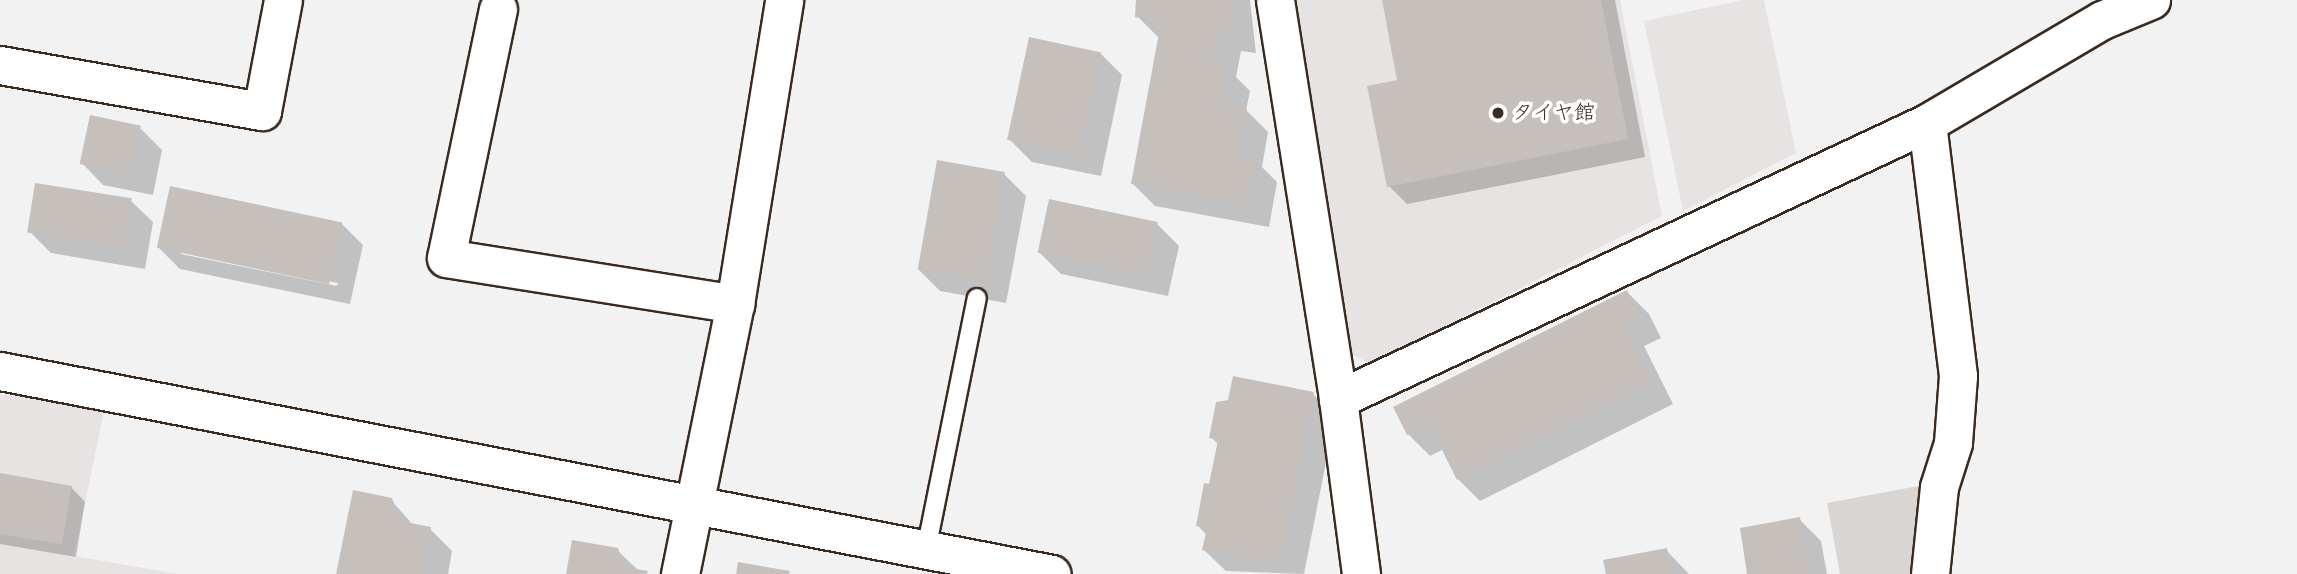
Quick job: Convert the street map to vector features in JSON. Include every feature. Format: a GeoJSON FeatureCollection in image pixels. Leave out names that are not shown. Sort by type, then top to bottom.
{"type":"FeatureCollection","features":[{"type":"Feature","properties":{"kind":"street"},"geometry":{"type":"LineString","coordinates":[[0,65],[262,111],[283,0]]}},
{"type":"Feature","properties":{"kind":"street"},"geometry":{"type":"LineString","coordinates":[[680,574],[735,304],[784,0]]}},
{"type":"Feature","properties":{"kind":"street"},"geometry":{"type":"LineString","coordinates":[[1275,0],[1338,399],[1361,574]]}},
{"type":"Feature","properties":{"kind":"street"},"geometry":{"type":"LineString","coordinates":[[1338,399],[1927,122],[2102,20],[2151,0]]}},
{"type":"Feature","properties":{"kind":"street"},"geometry":{"type":"LineString","coordinates":[[498,9],[446,258],[735,304]]}},
{"type":"Feature","properties":{"kind":"street"},"geometry":{"type":"LineString","coordinates":[[1927,122],[1958,376],[1953,443],[1939,487],[1930,574]]}},
{"type":"Feature","properties":{"kind":"street"},"geometry":{"type":"LineString","coordinates":[[0,371],[1052,574]]}},
{"type":"Feature","properties":{"kind":"lane"},"geometry":{"type":"LineString","coordinates":[[926,550],[977,298]]}},
{"type":"Feature","properties":{"kind":"shaded area"},"geometry":{"type":"Polygon","coordinates":[[[1287,0],[1620,0],[1662,216],[1371,364],[1349,353],[1287,0]]]}},
{"type":"Feature","properties":{"kind":"shaded area"},"geometry":{"type":"Polygon","coordinates":[[[1743,0],[1764,0],[1796,153],[1683,211],[1644,21],[1743,0]]]}},
{"type":"Feature","properties":{"kind":"shaded area"},"geometry":{"type":"Polygon","coordinates":[[[0,394],[104,411],[74,556],[178,574],[0,574],[0,394]]]}},
{"type":"Feature","properties":{"kind":"shaded area"},"geometry":{"type":"Polygon","coordinates":[[[1924,485],[1915,574],[1840,574],[1827,503],[1924,485]]]}},
{"type":"Feature","properties":{"kind":"building"},"geometry":{"type":"Polygon","coordinates":[[[1136,0],[1231,0],[1235,33],[1219,30],[1213,64],[1229,67],[1221,104],[1247,109],[1239,156],[1256,159],[1248,206],[1131,184],[1161,22],[1135,17],[1136,0]]]}},
{"type":"Feature","properties":{"kind":"building","name":"タイヤ館"},"geometry":{"type":"Polygon","coordinates":[[[1382,0],[1601,0],[1628,139],[1387,187],[1367,86],[1397,80],[1382,0]]]}},
{"type":"Feature","properties":{"kind":"building"},"geometry":{"type":"Polygon","coordinates":[[[1029,37],[1101,52],[1080,155],[1007,140],[1029,37]]]}},
{"type":"Feature","properties":{"kind":"building"},"geometry":{"type":"Polygon","coordinates":[[[90,115],[141,126],[130,175],[80,164],[90,115]]]}},
{"type":"Feature","properties":{"kind":"building"},"geometry":{"type":"Polygon","coordinates":[[[937,160],[1005,172],[986,281],[918,269],[937,160]]]}},
{"type":"Feature","properties":{"kind":"building"},"geometry":{"type":"Polygon","coordinates":[[[35,183],[132,198],[124,248],[27,232],[35,183]]]}},
{"type":"Feature","properties":{"kind":"building"},"geometry":{"type":"Polygon","coordinates":[[[170,186],[342,223],[329,284],[157,248],[170,186]]]}},
{"type":"Feature","properties":{"kind":"building"},"geometry":{"type":"Polygon","coordinates":[[[1049,199],[1158,222],[1146,276],[1038,253],[1049,199]]]}},
{"type":"Feature","properties":{"kind":"building"},"geometry":{"type":"Polygon","coordinates":[[[1627,290],[1640,315],[1624,323],[1653,382],[1457,480],[1429,424],[1407,435],[1393,407],[1627,290]]]}},
{"type":"Feature","properties":{"kind":"building"},"geometry":{"type":"Polygon","coordinates":[[[1233,376],[1314,392],[1280,565],[1202,550],[1207,528],[1196,526],[1204,483],[1209,484],[1218,440],[1209,438],[1216,402],[1228,400],[1233,376]]]}},
{"type":"Feature","properties":{"kind":"building"},"geometry":{"type":"Polygon","coordinates":[[[0,473],[72,486],[62,544],[0,534],[0,473]]]}},
{"type":"Feature","properties":{"kind":"building"},"geometry":{"type":"Polygon","coordinates":[[[353,490],[392,498],[400,521],[431,527],[422,574],[336,574],[353,490]]]}},
{"type":"Feature","properties":{"kind":"building"},"geometry":{"type":"Polygon","coordinates":[[[1800,517],[1809,574],[1747,574],[1740,528],[1800,517]]]}},
{"type":"Feature","properties":{"kind":"building"},"geometry":{"type":"Polygon","coordinates":[[[572,540],[618,548],[624,567],[648,571],[647,574],[566,574],[572,540]]]}},
{"type":"Feature","properties":{"kind":"building"},"geometry":{"type":"Polygon","coordinates":[[[1667,548],[1672,574],[1606,574],[1603,560],[1667,548]]]}},
{"type":"Feature","properties":{"kind":"building"},"geometry":{"type":"Polygon","coordinates":[[[738,562],[790,571],[789,574],[736,574],[738,562]]]}},
{"type":"Feature","properties":{"kind":"place","name":"タイヤ館"},"geometry":{"type":"Point","coordinates":[1498,113]}}]}
